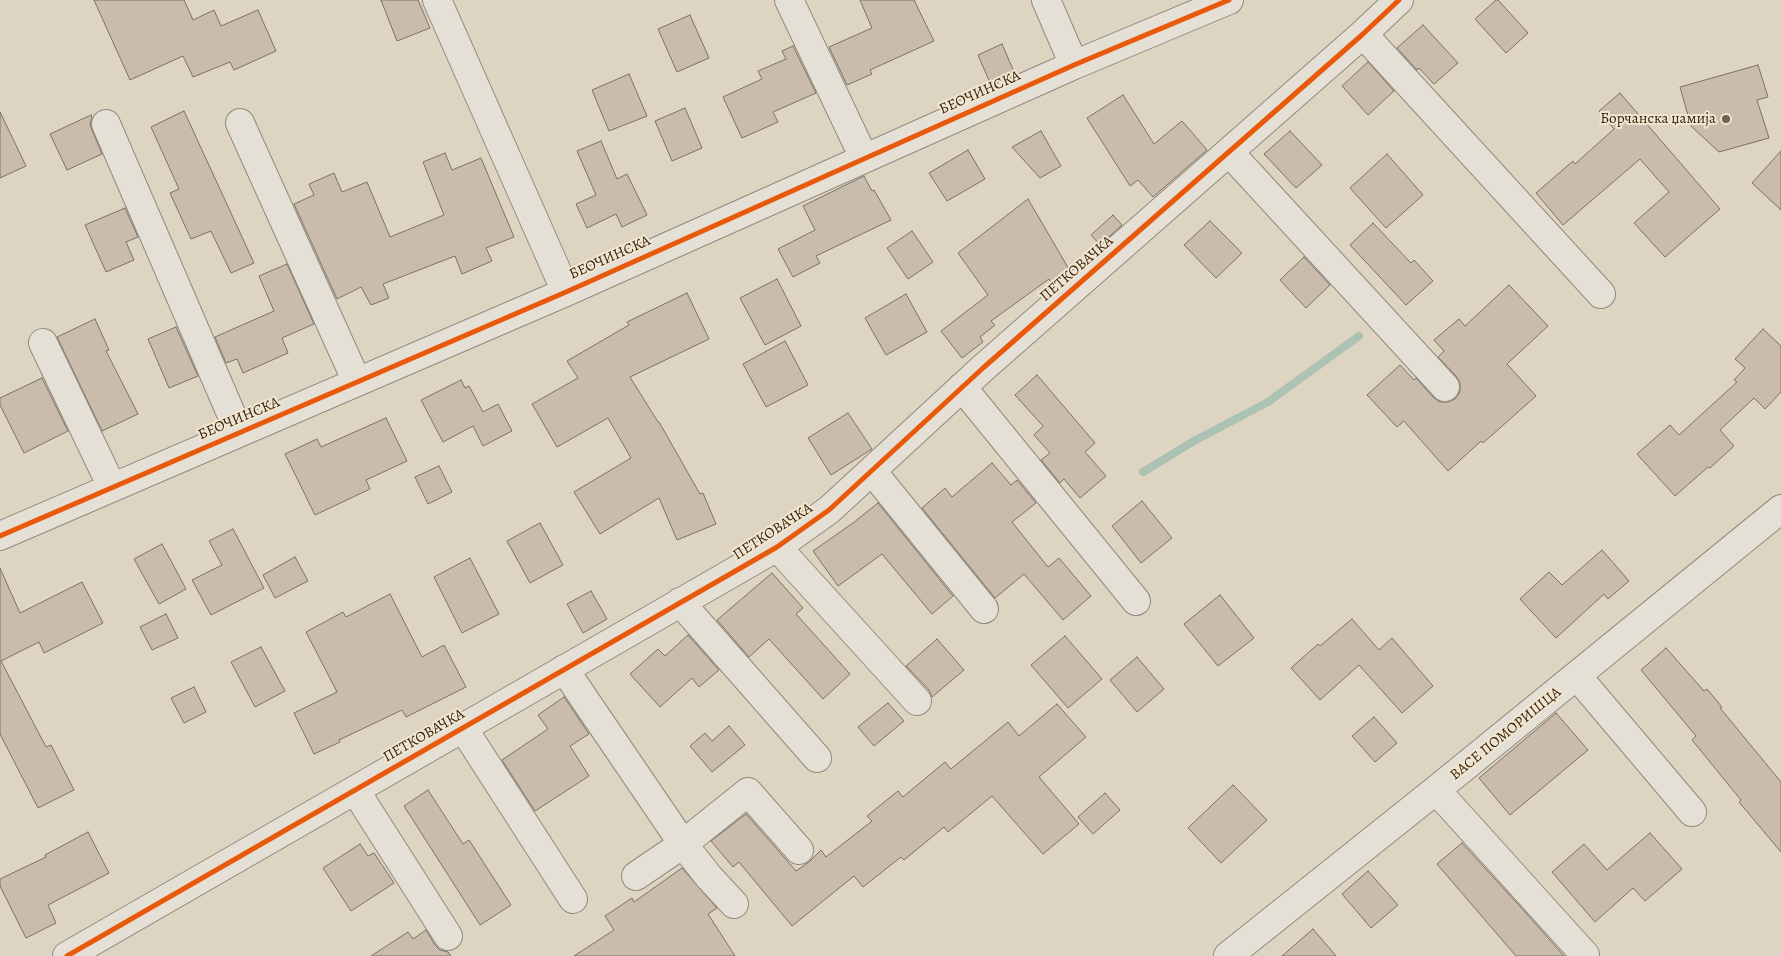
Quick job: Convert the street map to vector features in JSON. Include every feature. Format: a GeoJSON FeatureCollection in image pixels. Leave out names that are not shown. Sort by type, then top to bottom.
{"type":"FeatureCollection","features":[{"type":"Feature","properties":{"kind":"street","name":"БЕОЧИНСКА"},"geometry":{"type":"LineString","coordinates":[[437,0],[566,292]]}},
{"type":"Feature","properties":{"kind":"street"},"geometry":{"type":"LineString","coordinates":[[789,0],[864,158]]}},
{"type":"Feature","properties":{"kind":"street"},"geometry":{"type":"LineString","coordinates":[[1046,0],[1074,65]]}},
{"type":"Feature","properties":{"kind":"street","name":"БЕОЧИНСКА"},"geometry":{"type":"LineString","coordinates":[[0,536],[566,292],[1074,65],[1229,0]]}},
{"type":"Feature","properties":{"kind":"street","name":"ПЕТКОВАЧКА"},"geometry":{"type":"LineString","coordinates":[[67,956],[777,547],[830,510],[962,387],[1363,34],[1399,0]]}},
{"type":"Feature","properties":{"kind":"street"},"geometry":{"type":"LineString","coordinates":[[1363,34],[1601,294]]}},
{"type":"Feature","properties":{"kind":"street"},"geometry":{"type":"LineString","coordinates":[[240,123],[357,382]]}},
{"type":"Feature","properties":{"kind":"street","name":"БЕОЧИНСКА"},"geometry":{"type":"LineString","coordinates":[[106,124],[239,432]]}},
{"type":"Feature","properties":{"kind":"street"},"geometry":{"type":"LineString","coordinates":[[1229,152],[1445,387]]}},
{"type":"Feature","properties":{"kind":"street"},"geometry":{"type":"LineString","coordinates":[[43,343],[112,487]]}},
{"type":"Feature","properties":{"kind":"street"},"geometry":{"type":"LineString","coordinates":[[962,387],[1136,601]]}},
{"type":"Feature","properties":{"kind":"street"},"geometry":{"type":"LineString","coordinates":[[872,471],[984,609]]}},
{"type":"Feature","properties":{"kind":"street","name":"ВАСЕ ПОМОРИШЦА"},"geometry":{"type":"LineString","coordinates":[[1228,956],[1436,790],[1781,509]]}},
{"type":"Feature","properties":{"kind":"street"},"geometry":{"type":"LineString","coordinates":[[777,547],[917,701]]}},
{"type":"Feature","properties":{"kind":"street"},"geometry":{"type":"LineString","coordinates":[[680,602],[817,758]]}},
{"type":"Feature","properties":{"kind":"street"},"geometry":{"type":"LineString","coordinates":[[564,669],[683,844],[709,878],[734,904]]}},
{"type":"Feature","properties":{"kind":"street"},"geometry":{"type":"LineString","coordinates":[[1577,676],[1692,812]]}},
{"type":"Feature","properties":{"kind":"street"},"geometry":{"type":"LineString","coordinates":[[463,728],[573,898]]}},
{"type":"Feature","properties":{"kind":"street"},"geometry":{"type":"LineString","coordinates":[[355,790],[448,936]]}},
{"type":"Feature","properties":{"kind":"street"},"geometry":{"type":"LineString","coordinates":[[1436,790],[1585,955]]}},
{"type":"Feature","properties":{"kind":"street"},"geometry":{"type":"LineString","coordinates":[[636,876],[683,844],[748,792],[799,850]]}},
{"type":"Feature","properties":{"kind":"building"},"geometry":{"type":"Polygon","coordinates":[[[94,0],[184,0],[193,20],[214,10],[221,26],[258,10],[276,51],[234,70],[230,62],[193,77],[183,56],[130,80],[94,0]]]}},
{"type":"Feature","properties":{"kind":"building"},"geometry":{"type":"Polygon","coordinates":[[[381,0],[418,0],[430,28],[397,41],[381,0]]]}},
{"type":"Feature","properties":{"kind":"building"},"geometry":{"type":"Polygon","coordinates":[[[860,0],[914,0],[934,41],[870,70],[872,74],[847,85],[829,47],[872,28],[860,0]]]}},
{"type":"Feature","properties":{"kind":"building"},"geometry":{"type":"Polygon","coordinates":[[[1496,0],[1528,33],[1506,53],[1475,19],[1496,0]]]}},
{"type":"Feature","properties":{"kind":"building"},"geometry":{"type":"Polygon","coordinates":[[[690,15],[709,58],[677,72],[658,29],[690,15]]]}},
{"type":"Feature","properties":{"kind":"building"},"geometry":{"type":"Polygon","coordinates":[[[1423,25],[1458,63],[1434,84],[1419,68],[1417,70],[1397,48],[1423,25]]]}},
{"type":"Feature","properties":{"kind":"building"},"geometry":{"type":"Polygon","coordinates":[[[1002,44],[1015,74],[991,85],[978,55],[1002,44]]]}},
{"type":"Feature","properties":{"kind":"building"},"geometry":{"type":"Polygon","coordinates":[[[793,46],[816,93],[773,112],[778,122],[742,138],[723,97],[762,79],[758,71],[786,59],[782,51],[793,46]]]}},
{"type":"Feature","properties":{"kind":"building"},"geometry":{"type":"Polygon","coordinates":[[[1368,62],[1394,91],[1368,115],[1342,86],[1368,62]]]}},
{"type":"Feature","properties":{"kind":"building","name":"Борчанска џамија"},"geometry":{"type":"Polygon","coordinates":[[[1758,65],[1768,97],[1757,100],[1769,138],[1719,152],[1691,126],[1680,87],[1758,65]]]}},
{"type":"Feature","properties":{"kind":"building"},"geometry":{"type":"Polygon","coordinates":[[[629,74],[647,116],[609,131],[592,90],[629,74]]]}},
{"type":"Feature","properties":{"kind":"building"},"geometry":{"type":"Polygon","coordinates":[[[1620,93],[1720,209],[1665,257],[1634,223],[1669,192],[1640,159],[1563,225],[1536,193],[1573,161],[1575,164],[1614,129],[1599,111],[1620,93]]]}},
{"type":"Feature","properties":{"kind":"building"},"geometry":{"type":"Polygon","coordinates":[[[1123,95],[1154,144],[1182,121],[1207,150],[1153,197],[1138,180],[1130,186],[1087,118],[1123,95]]]}},
{"type":"Feature","properties":{"kind":"building"},"geometry":{"type":"Polygon","coordinates":[[[685,108],[702,148],[672,161],[655,121],[685,108]]]}},
{"type":"Feature","properties":{"kind":"building"},"geometry":{"type":"Polygon","coordinates":[[[184,111],[254,263],[231,273],[211,231],[191,239],[170,193],[179,189],[151,127],[184,111]]]}},
{"type":"Feature","properties":{"kind":"building"},"geometry":{"type":"Polygon","coordinates":[[[0,112],[26,166],[0,178],[0,112]]]}},
{"type":"Feature","properties":{"kind":"building"},"geometry":{"type":"Polygon","coordinates":[[[91,115],[90,123],[102,154],[67,170],[50,134],[91,115]]]}},
{"type":"Feature","properties":{"kind":"building"},"geometry":{"type":"Polygon","coordinates":[[[1041,131],[1061,166],[1040,178],[1012,147],[1041,131]]]}},
{"type":"Feature","properties":{"kind":"building"},"geometry":{"type":"Polygon","coordinates":[[[1290,131],[1322,165],[1296,188],[1264,154],[1290,131]]]}},
{"type":"Feature","properties":{"kind":"building"},"geometry":{"type":"Polygon","coordinates":[[[601,141],[617,179],[627,174],[647,215],[622,227],[616,214],[587,228],[576,204],[596,195],[577,151],[601,141]]]}},
{"type":"Feature","properties":{"kind":"building"},"geometry":{"type":"Polygon","coordinates":[[[968,150],[985,179],[947,201],[929,173],[968,150]]]}},
{"type":"Feature","properties":{"kind":"building"},"geometry":{"type":"Polygon","coordinates":[[[1781,151],[1781,210],[1752,183],[1781,151]]]}},
{"type":"Feature","properties":{"kind":"building"},"geometry":{"type":"Polygon","coordinates":[[[445,153],[452,170],[481,158],[514,237],[486,248],[492,261],[462,274],[455,256],[383,284],[389,298],[371,305],[361,287],[337,299],[294,204],[314,195],[309,184],[334,173],[342,192],[367,182],[390,237],[444,215],[423,162],[445,153]]]}},
{"type":"Feature","properties":{"kind":"building"},"geometry":{"type":"Polygon","coordinates":[[[1387,154],[1423,195],[1386,228],[1350,188],[1387,154]]]}},
{"type":"Feature","properties":{"kind":"building"},"geometry":{"type":"Polygon","coordinates":[[[864,176],[891,220],[816,256],[820,263],[793,277],[778,249],[815,230],[803,206],[864,176]]]}},
{"type":"Feature","properties":{"kind":"building"},"geometry":{"type":"Polygon","coordinates":[[[1028,199],[1070,271],[1053,286],[1049,279],[991,321],[995,325],[980,337],[983,342],[962,358],[941,331],[988,295],[958,253],[1028,199]]]}},
{"type":"Feature","properties":{"kind":"building"},"geometry":{"type":"Polygon","coordinates":[[[125,208],[138,237],[126,242],[134,260],[106,272],[85,225],[125,208]]]}},
{"type":"Feature","properties":{"kind":"building"},"geometry":{"type":"Polygon","coordinates":[[[1113,215],[1122,225],[1100,245],[1091,235],[1113,215]]]}},
{"type":"Feature","properties":{"kind":"building"},"geometry":{"type":"Polygon","coordinates":[[[1210,221],[1242,253],[1216,278],[1184,245],[1210,221]]]}},
{"type":"Feature","properties":{"kind":"building"},"geometry":{"type":"Polygon","coordinates":[[[1373,223],[1411,263],[1414,260],[1433,281],[1406,305],[1350,245],[1373,223]]]}},
{"type":"Feature","properties":{"kind":"building"},"geometry":{"type":"Polygon","coordinates":[[[912,231],[933,262],[908,279],[887,248],[912,231]]]}},
{"type":"Feature","properties":{"kind":"building"},"geometry":{"type":"Polygon","coordinates":[[[1304,257],[1330,285],[1306,308],[1280,280],[1304,257]]]}},
{"type":"Feature","properties":{"kind":"building"},"geometry":{"type":"Polygon","coordinates":[[[287,264],[314,324],[282,338],[288,353],[243,373],[237,359],[226,363],[215,337],[274,311],[259,276],[287,264]]]}},
{"type":"Feature","properties":{"kind":"building"},"geometry":{"type":"Polygon","coordinates":[[[777,279],[801,326],[765,345],[740,298],[777,279]]]}},
{"type":"Feature","properties":{"kind":"building"},"geometry":{"type":"Polygon","coordinates":[[[1509,285],[1548,326],[1507,364],[1536,396],[1448,471],[1404,421],[1397,427],[1367,395],[1400,365],[1414,380],[1416,378],[1440,402],[1448,402],[1455,399],[1460,392],[1460,383],[1438,357],[1444,351],[1434,340],[1459,319],[1465,326],[1509,285]]]}},
{"type":"Feature","properties":{"kind":"building"},"geometry":{"type":"Polygon","coordinates":[[[687,293],[709,339],[630,377],[659,422],[700,494],[703,493],[716,524],[677,540],[659,498],[600,534],[574,492],[631,458],[608,418],[557,447],[532,404],[578,378],[567,361],[629,325],[627,322],[687,293]]]}},
{"type":"Feature","properties":{"kind":"building"},"geometry":{"type":"Polygon","coordinates":[[[906,294],[927,332],[886,355],[865,318],[906,294]]]}},
{"type":"Feature","properties":{"kind":"building"},"geometry":{"type":"Polygon","coordinates":[[[95,319],[109,350],[106,351],[138,414],[102,431],[57,337],[95,319]]]}},
{"type":"Feature","properties":{"kind":"building"},"geometry":{"type":"Polygon","coordinates":[[[176,327],[198,376],[169,388],[148,339],[176,327]]]}},
{"type":"Feature","properties":{"kind":"building"},"geometry":{"type":"Polygon","coordinates":[[[1763,329],[1781,346],[1781,392],[1765,409],[1754,398],[1720,430],[1734,446],[1675,496],[1637,454],[1670,425],[1679,435],[1737,382],[1734,380],[1745,368],[1735,359],[1763,329]]]}},
{"type":"Feature","properties":{"kind":"building"},"geometry":{"type":"Polygon","coordinates":[[[785,341],[808,385],[766,407],[743,364],[785,341]]]}},
{"type":"Feature","properties":{"kind":"building"},"geometry":{"type":"Polygon","coordinates":[[[1037,375],[1095,443],[1085,452],[1106,476],[1080,498],[1064,479],[1060,483],[1041,460],[1050,453],[1034,435],[1043,426],[1015,395],[1037,375]]]}},
{"type":"Feature","properties":{"kind":"building"},"geometry":{"type":"Polygon","coordinates":[[[42,378],[68,431],[24,453],[0,405],[0,398],[42,378]]]}},
{"type":"Feature","properties":{"kind":"building"},"geometry":{"type":"Polygon","coordinates":[[[461,380],[465,388],[469,386],[483,412],[498,404],[512,431],[483,446],[473,426],[443,442],[421,400],[461,380]]]}},
{"type":"Feature","properties":{"kind":"building"},"geometry":{"type":"Polygon","coordinates":[[[848,413],[872,449],[831,475],[808,438],[848,413]]]}},
{"type":"Feature","properties":{"kind":"building"},"geometry":{"type":"Polygon","coordinates":[[[386,418],[407,461],[366,480],[370,489],[315,515],[285,454],[317,439],[321,447],[386,418]]]}},
{"type":"Feature","properties":{"kind":"building"},"geometry":{"type":"Polygon","coordinates":[[[992,463],[1011,485],[1017,480],[1036,503],[1012,522],[1048,567],[1059,558],[1091,596],[1063,620],[1024,574],[995,598],[922,508],[945,488],[952,497],[992,463]]]}},
{"type":"Feature","properties":{"kind":"building"},"geometry":{"type":"Polygon","coordinates":[[[439,466],[452,492],[428,504],[415,477],[439,466]]]}},
{"type":"Feature","properties":{"kind":"building"},"geometry":{"type":"Polygon","coordinates":[[[1142,501],[1172,538],[1141,563],[1112,526],[1142,501]]]}},
{"type":"Feature","properties":{"kind":"building"},"geometry":{"type":"Polygon","coordinates":[[[878,503],[953,596],[932,614],[882,554],[838,586],[813,551],[878,503]]]}},
{"type":"Feature","properties":{"kind":"building"},"geometry":{"type":"Polygon","coordinates":[[[540,523],[563,565],[530,583],[507,541],[540,523]]]}},
{"type":"Feature","properties":{"kind":"building"},"geometry":{"type":"Polygon","coordinates":[[[233,529],[264,588],[211,615],[192,580],[222,565],[209,541],[233,529]]]}},
{"type":"Feature","properties":{"kind":"building"},"geometry":{"type":"Polygon","coordinates":[[[162,544],[186,589],[159,604],[134,559],[162,544]]]}},
{"type":"Feature","properties":{"kind":"building"},"geometry":{"type":"Polygon","coordinates":[[[1602,550],[1629,581],[1608,599],[1604,594],[1556,638],[1520,599],[1549,572],[1562,585],[1602,550]]]}},
{"type":"Feature","properties":{"kind":"building"},"geometry":{"type":"Polygon","coordinates":[[[295,557],[308,581],[275,598],[263,575],[295,557]]]}},
{"type":"Feature","properties":{"kind":"building"},"geometry":{"type":"Polygon","coordinates":[[[470,558],[499,614],[462,633],[434,577],[470,558]]]}},
{"type":"Feature","properties":{"kind":"building"},"geometry":{"type":"Polygon","coordinates":[[[0,568],[20,613],[82,582],[103,623],[44,653],[39,642],[1,661],[46,747],[51,745],[74,790],[38,808],[0,734],[0,568]]]}},
{"type":"Feature","properties":{"kind":"building"},"geometry":{"type":"Polygon","coordinates":[[[772,573],[803,608],[796,614],[850,674],[823,699],[769,639],[749,657],[717,620],[772,573]]]}},
{"type":"Feature","properties":{"kind":"building"},"geometry":{"type":"Polygon","coordinates":[[[591,591],[607,619],[583,633],[567,604],[591,591]]]}},
{"type":"Feature","properties":{"kind":"building"},"geometry":{"type":"Polygon","coordinates":[[[390,594],[422,657],[444,645],[466,687],[406,717],[402,710],[314,754],[294,713],[337,692],[306,632],[343,612],[346,617],[390,594]]]}},
{"type":"Feature","properties":{"kind":"building"},"geometry":{"type":"Polygon","coordinates":[[[1220,595],[1254,638],[1218,666],[1184,624],[1220,595]]]}},
{"type":"Feature","properties":{"kind":"building"},"geometry":{"type":"Polygon","coordinates":[[[166,614],[178,638],[152,650],[140,627],[166,614]]]}},
{"type":"Feature","properties":{"kind":"building"},"geometry":{"type":"Polygon","coordinates":[[[1352,619],[1379,650],[1392,638],[1433,686],[1402,713],[1359,665],[1320,700],[1291,668],[1318,644],[1320,646],[1352,619]]]}},
{"type":"Feature","properties":{"kind":"building"},"geometry":{"type":"Polygon","coordinates":[[[688,635],[719,670],[699,687],[692,678],[660,707],[630,674],[658,649],[665,656],[688,635]]]}},
{"type":"Feature","properties":{"kind":"building"},"geometry":{"type":"Polygon","coordinates":[[[1065,636],[1102,679],[1068,708],[1031,665],[1065,636]]]}},
{"type":"Feature","properties":{"kind":"building"},"geometry":{"type":"Polygon","coordinates":[[[937,639],[964,670],[932,697],[929,690],[906,666],[937,639]]]}},
{"type":"Feature","properties":{"kind":"building"},"geometry":{"type":"Polygon","coordinates":[[[261,647],[285,691],[255,707],[231,662],[261,647]]]}},
{"type":"Feature","properties":{"kind":"building"},"geometry":{"type":"Polygon","coordinates":[[[1666,648],[1704,691],[1707,689],[1722,707],[1720,708],[1781,782],[1781,852],[1739,802],[1741,800],[1692,740],[1696,736],[1641,670],[1666,648]]]}},
{"type":"Feature","properties":{"kind":"building"},"geometry":{"type":"Polygon","coordinates":[[[1137,657],[1164,689],[1137,712],[1110,680],[1137,657]]]}},
{"type":"Feature","properties":{"kind":"building"},"geometry":{"type":"Polygon","coordinates":[[[194,687],[206,712],[184,723],[171,698],[194,687]]]}},
{"type":"Feature","properties":{"kind":"building"},"geometry":{"type":"Polygon","coordinates":[[[564,697],[589,734],[570,746],[589,776],[535,811],[502,760],[548,729],[538,715],[564,697]]]}},
{"type":"Feature","properties":{"kind":"building"},"geometry":{"type":"Polygon","coordinates":[[[888,703],[904,721],[874,746],[858,727],[888,703]]]}},
{"type":"Feature","properties":{"kind":"building"},"geometry":{"type":"Polygon","coordinates":[[[1057,704],[1086,737],[1039,777],[1079,824],[1043,854],[992,796],[948,832],[944,827],[904,860],[901,857],[863,887],[854,876],[792,926],[739,862],[733,867],[711,841],[746,814],[796,871],[821,850],[826,857],[872,821],[867,816],[898,791],[903,797],[945,762],[951,769],[1008,722],[1019,736],[1057,704]]]}},
{"type":"Feature","properties":{"kind":"building"},"geometry":{"type":"Polygon","coordinates":[[[1556,713],[1588,750],[1510,815],[1479,778],[1556,713]]]}},
{"type":"Feature","properties":{"kind":"building"},"geometry":{"type":"Polygon","coordinates":[[[1374,717],[1397,743],[1375,762],[1352,736],[1374,717]]]}},
{"type":"Feature","properties":{"kind":"building"},"geometry":{"type":"Polygon","coordinates":[[[729,726],[745,745],[712,772],[690,746],[705,733],[712,741],[729,726]]]}},
{"type":"Feature","properties":{"kind":"building"},"geometry":{"type":"Polygon","coordinates":[[[1233,785],[1267,820],[1221,863],[1188,828],[1233,785]]]}},
{"type":"Feature","properties":{"kind":"building"},"geometry":{"type":"Polygon","coordinates":[[[428,790],[463,844],[469,840],[511,905],[480,925],[404,806],[428,790]]]}},
{"type":"Feature","properties":{"kind":"building"},"geometry":{"type":"Polygon","coordinates":[[[1105,793],[1120,810],[1093,834],[1078,817],[1105,793]]]}},
{"type":"Feature","properties":{"kind":"building"},"geometry":{"type":"Polygon","coordinates":[[[88,832],[109,873],[48,905],[56,923],[26,938],[0,886],[0,879],[46,857],[45,855],[88,832]]]}},
{"type":"Feature","properties":{"kind":"building"},"geometry":{"type":"Polygon","coordinates":[[[1650,833],[1682,869],[1645,901],[1633,888],[1595,922],[1552,872],[1584,844],[1607,870],[1650,833]]]}},
{"type":"Feature","properties":{"kind":"building"},"geometry":{"type":"Polygon","coordinates":[[[1462,843],[1564,956],[1516,956],[1437,864],[1462,843]]]}},
{"type":"Feature","properties":{"kind":"building"},"geometry":{"type":"Polygon","coordinates":[[[360,844],[368,856],[374,853],[394,883],[351,911],[323,868],[360,844]]]}},
{"type":"Feature","properties":{"kind":"building"},"geometry":{"type":"Polygon","coordinates":[[[682,868],[717,908],[708,914],[735,956],[574,956],[614,930],[605,916],[632,898],[634,902],[682,868]]]}},
{"type":"Feature","properties":{"kind":"building"},"geometry":{"type":"Polygon","coordinates":[[[1368,871],[1398,905],[1371,928],[1342,894],[1368,871]]]}},
{"type":"Feature","properties":{"kind":"building"},"geometry":{"type":"Polygon","coordinates":[[[1313,929],[1336,956],[1282,956],[1313,929]]]}},
{"type":"Feature","properties":{"kind":"building"},"geometry":{"type":"Polygon","coordinates":[[[426,930],[435,945],[440,950],[448,952],[451,956],[371,956],[408,932],[413,939],[426,930]]]}},
{"type":"Feature","properties":{"kind":"waterway"},"geometry":{"type":"LineString","coordinates":[[1143,472],[1194,441],[1268,402],[1359,336]]}},
{"type":"Feature","properties":{"kind":"cycle path"},"geometry":{"type":"LineString","coordinates":[[0,536],[566,292],[1074,65],[1229,0]]}},
{"type":"Feature","properties":{"kind":"cycle path"},"geometry":{"type":"LineString","coordinates":[[67,956],[777,547],[829,510],[983,368],[1363,34],[1399,0]]}},
{"type":"Feature","properties":{"kind":"place","name":"Борчанска џамија"},"geometry":{"type":"Point","coordinates":[1726,119]}}]}
